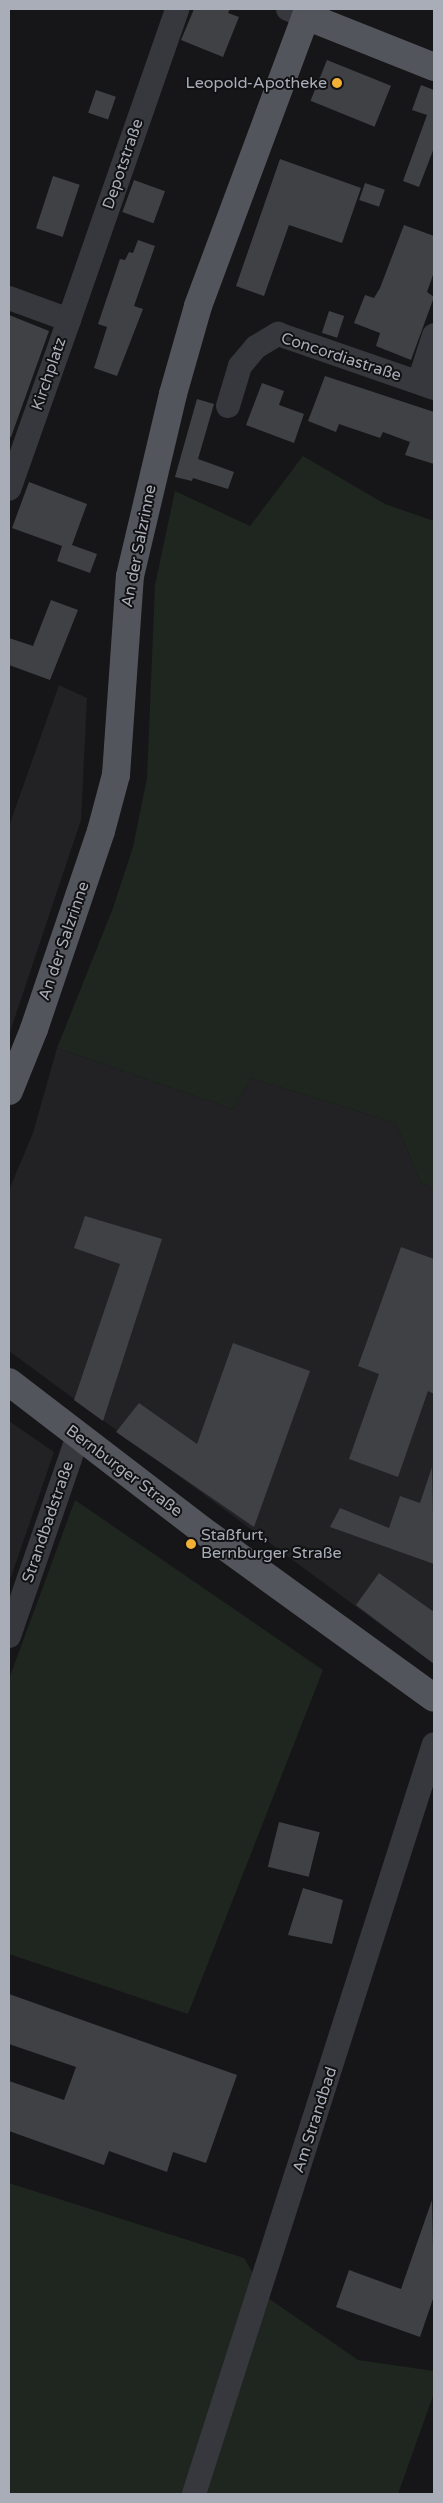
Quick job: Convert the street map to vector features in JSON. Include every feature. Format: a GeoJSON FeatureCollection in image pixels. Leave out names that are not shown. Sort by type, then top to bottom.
{"type":"FeatureCollection","features":[{"type":"Feature","properties":{"kind":"main road"},"geometry":{"type":"LineString","coordinates":[[301,11],[434,67]]}},
{"type":"Feature","properties":{"kind":"main road","name":"An der Salzrinne"},"geometry":{"type":"LineString","coordinates":[[9,1091],[34,1029],[101,831],[116,775],[130,576],[173,394],[202,296],[301,11]]}},
{"type":"Feature","properties":{"kind":"main road","name":"Bernburger Straße"},"geometry":{"type":"LineString","coordinates":[[9,1382],[78,1436],[434,1698]]}},
{"type":"Feature","properties":{"kind":"street","name":"Depotstraße"},"geometry":{"type":"LineString","coordinates":[[69,320],[176,9]]}},
{"type":"Feature","properties":{"kind":"street","name":"Kirchplatz"},"geometry":{"type":"LineString","coordinates":[[9,298],[69,320],[9,489]]}},
{"type":"Feature","properties":{"kind":"street","name":"Concordiastraße"},"geometry":{"type":"LineString","coordinates":[[228,406],[240,366],[256,347],[278,334],[426,385]]}},
{"type":"Feature","properties":{"kind":"street"},"geometry":{"type":"LineString","coordinates":[[426,385],[434,335]]}},
{"type":"Feature","properties":{"kind":"street","name":"Strandbadstraße"},"geometry":{"type":"LineString","coordinates":[[9,1636],[78,1436]]}},
{"type":"Feature","properties":{"kind":"street","name":"Am Strandbad"},"geometry":{"type":"LineString","coordinates":[[194,2494],[434,1744]]}},
{"type":"Feature","properties":{"kind":"shaded area"},"geometry":{"type":"Polygon","coordinates":[[[303,456],[385,504],[434,521],[434,1188],[421,1183],[396,1123],[251,1078],[233,1109],[57,1048],[113,908],[133,847],[147,778],[155,585],[175,491],[250,526],[303,456]]]}},
{"type":"Feature","properties":{"kind":"shaded area"},"geometry":{"type":"Polygon","coordinates":[[[59,685],[87,698],[81,820],[9,1035],[9,826],[59,685]]]}},
{"type":"Feature","properties":{"kind":"shaded area"},"geometry":{"type":"Polygon","coordinates":[[[57,1048],[233,1109],[251,1078],[396,1123],[421,1183],[434,1188],[434,1664],[9,1351],[9,1190],[33,1133],[57,1048]]]}},
{"type":"Feature","properties":{"kind":"shaded area"},"geometry":{"type":"Polygon","coordinates":[[[9,1421],[54,1452],[9,1583],[9,1421]]]}},
{"type":"Feature","properties":{"kind":"shaded area"},"geometry":{"type":"Polygon","coordinates":[[[75,1500],[323,1670],[188,2014],[9,1954],[9,1679],[75,1500]]]}},
{"type":"Feature","properties":{"kind":"shaded area"},"geometry":{"type":"Polygon","coordinates":[[[9,2183],[244,2258],[268,2298],[358,2360],[434,2371],[434,2393],[398,2494],[9,2494],[9,2183]]]}},
{"type":"Feature","properties":{"kind":"building"},"geometry":{"type":"Polygon","coordinates":[[[194,9],[230,9],[228,13],[239,17],[223,57],[181,40],[194,9]]]}},
{"type":"Feature","properties":{"kind":"building"},"geometry":{"type":"Polygon","coordinates":[[[327,60],[391,86],[374,127],[311,101],[327,60]]]}},
{"type":"Feature","properties":{"kind":"building"},"geometry":{"type":"Polygon","coordinates":[[[421,85],[434,90],[434,148],[419,187],[403,181],[427,115],[412,110],[421,85]]]}},
{"type":"Feature","properties":{"kind":"building"},"geometry":{"type":"Polygon","coordinates":[[[96,90],[116,97],[108,120],[88,113],[96,90]]]}},
{"type":"Feature","properties":{"kind":"building"},"geometry":{"type":"Polygon","coordinates":[[[280,159],[361,188],[342,243],[289,225],[264,296],[236,286],[280,159]]]}},
{"type":"Feature","properties":{"kind":"building"},"geometry":{"type":"Polygon","coordinates":[[[53,176],[80,185],[63,237],[36,228],[53,176]]]}},
{"type":"Feature","properties":{"kind":"building"},"geometry":{"type":"Polygon","coordinates":[[[134,180],[165,191],[153,223],[122,212],[134,180]]]}},
{"type":"Feature","properties":{"kind":"building"},"geometry":{"type":"Polygon","coordinates":[[[365,183],[385,190],[379,207],[359,200],[365,183]]]}},
{"type":"Feature","properties":{"kind":"building"},"geometry":{"type":"Polygon","coordinates":[[[404,225],[434,236],[434,272],[427,292],[434,297],[411,360],[376,346],[380,333],[354,323],[365,295],[374,298],[380,288],[404,225]]]}},
{"type":"Feature","properties":{"kind":"building"},"geometry":{"type":"Polygon","coordinates":[[[138,240],[155,246],[134,306],[143,309],[117,376],[94,368],[107,327],[98,324],[120,259],[125,260],[129,252],[133,253],[138,240]]]}},
{"type":"Feature","properties":{"kind":"building"},"geometry":{"type":"Polygon","coordinates":[[[329,311],[344,316],[337,338],[322,333],[329,311]]]}},
{"type":"Feature","properties":{"kind":"building"},"geometry":{"type":"Polygon","coordinates":[[[9,315],[49,331],[11,437],[9,437],[9,315]]]}},
{"type":"Feature","properties":{"kind":"building"},"geometry":{"type":"Polygon","coordinates":[[[325,376],[434,412],[434,464],[405,455],[410,442],[383,432],[380,438],[339,424],[336,432],[308,421],[325,376]]]}},
{"type":"Feature","properties":{"kind":"building"},"geometry":{"type":"Polygon","coordinates":[[[262,383],[284,391],[279,405],[304,414],[294,443],[246,425],[262,383]]]}},
{"type":"Feature","properties":{"kind":"building"},"geometry":{"type":"Polygon","coordinates":[[[197,399],[214,404],[198,459],[234,472],[228,489],[193,478],[192,481],[175,477],[197,399]]]}},
{"type":"Feature","properties":{"kind":"building"},"geometry":{"type":"Polygon","coordinates":[[[29,482],[87,504],[72,545],[97,554],[90,573],[57,561],[62,546],[12,528],[29,482]]]}},
{"type":"Feature","properties":{"kind":"building"},"geometry":{"type":"Polygon","coordinates":[[[51,600],[78,610],[50,680],[9,665],[9,638],[33,646],[51,600]]]}},
{"type":"Feature","properties":{"kind":"building"},"geometry":{"type":"Polygon","coordinates":[[[85,1216],[162,1239],[103,1421],[74,1400],[120,1264],[74,1248],[85,1216]]]}},
{"type":"Feature","properties":{"kind":"building"},"geometry":{"type":"Polygon","coordinates":[[[401,1247],[434,1259],[434,1394],[428,1391],[398,1477],[349,1459],[379,1374],[358,1366],[401,1247]]]}},
{"type":"Feature","properties":{"kind":"building"},"geometry":{"type":"Polygon","coordinates":[[[233,1343],[310,1371],[254,1527],[116,1432],[139,1403],[197,1444],[233,1343]]]}},
{"type":"Feature","properties":{"kind":"building"},"geometry":{"type":"Polygon","coordinates":[[[432,1467],[434,1564],[330,1527],[340,1508],[389,1528],[400,1496],[420,1503],[432,1467]]]}},
{"type":"Feature","properties":{"kind":"building"},"geometry":{"type":"Polygon","coordinates":[[[379,1573],[434,1612],[434,1664],[356,1605],[379,1573]]]}},
{"type":"Feature","properties":{"kind":"building"},"geometry":{"type":"Polygon","coordinates":[[[279,1822],[320,1832],[309,1877],[268,1867],[279,1822]]]}},
{"type":"Feature","properties":{"kind":"building"},"geometry":{"type":"Polygon","coordinates":[[[303,1888],[343,1900],[332,1944],[288,1935],[303,1888]]]}},
{"type":"Feature","properties":{"kind":"building"},"geometry":{"type":"Polygon","coordinates":[[[9,1994],[237,2075],[206,2163],[173,2152],[167,2172],[109,2151],[104,2165],[9,2131],[9,2081],[64,2100],[76,2067],[9,2044],[9,1994]]]}},
{"type":"Feature","properties":{"kind":"building"},"geometry":{"type":"Polygon","coordinates":[[[432,2200],[434,2296],[420,2337],[336,2307],[349,2270],[401,2289],[432,2200]]]}},
{"type":"Feature","properties":{"kind":"place","name":"Leopold-Apotheke"},"geometry":{"type":"Point","coordinates":[337,83]}},
{"type":"Feature","properties":{"kind":"place","name":"Staßfurt, Bernburger Straße"},"geometry":{"type":"Point","coordinates":[191,1544]}}]}
